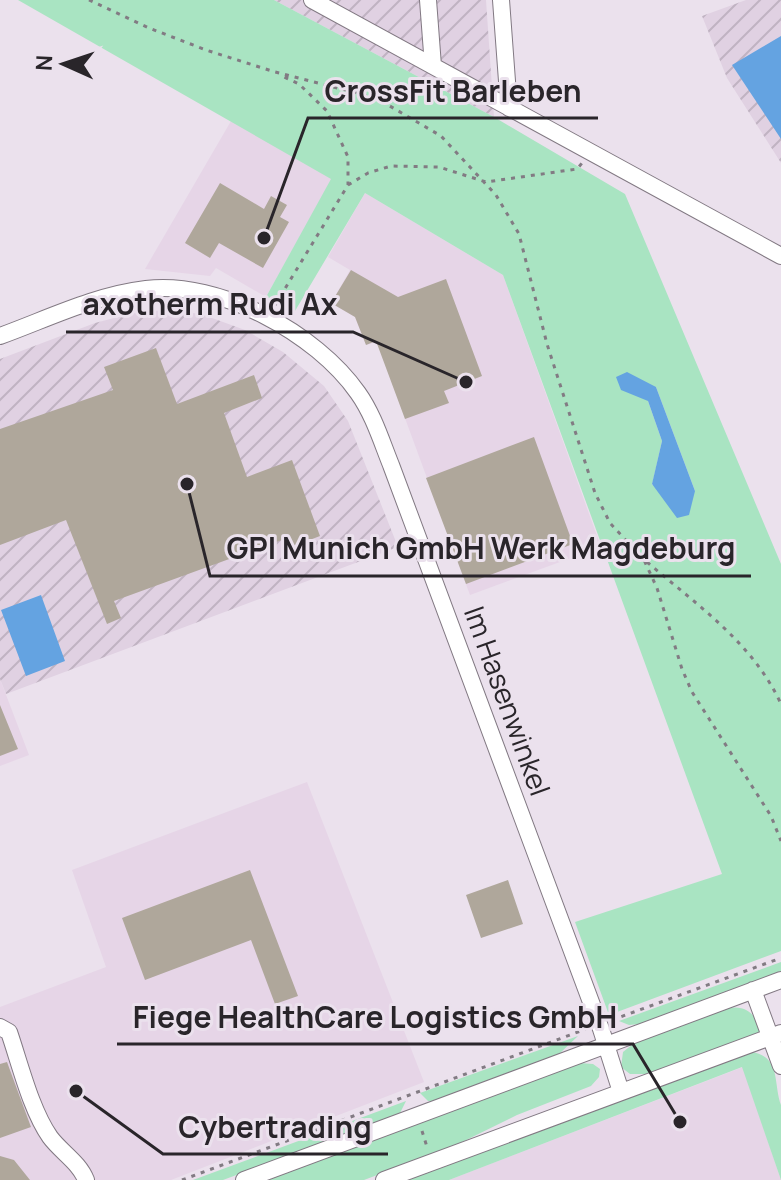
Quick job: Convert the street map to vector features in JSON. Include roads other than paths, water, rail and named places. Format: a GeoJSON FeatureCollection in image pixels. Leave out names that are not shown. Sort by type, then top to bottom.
{"type":"FeatureCollection","features":[{"type":"Feature","properties":{"kind":"street"},"geometry":{"type":"LineString","coordinates":[[312,0],[781,256]]}},
{"type":"Feature","properties":{"kind":"street"},"geometry":{"type":"LineString","coordinates":[[349,0],[350,21]]}},
{"type":"Feature","properties":{"kind":"street"},"geometry":{"type":"LineString","coordinates":[[501,0],[509,108]]}},
{"type":"Feature","properties":{"kind":"street"},"geometry":{"type":"LineString","coordinates":[[429,12],[433,66]]}},
{"type":"Feature","properties":{"kind":"street","name":"Im Hasenwinkel"},"geometry":{"type":"LineString","coordinates":[[0,336],[93,302],[149,288],[206,292],[266,318],[295,335],[337,367],[360,395],[374,423],[599,1024],[621,1092]]}},
{"type":"Feature","properties":{"kind":"street"},"geometry":{"type":"LineString","coordinates":[[244,1180],[781,980]]}},
{"type":"Feature","properties":{"kind":"street"},"geometry":{"type":"LineString","coordinates":[[753,990],[776,1035],[781,1066]]}},
{"type":"Feature","properties":{"kind":"street"},"geometry":{"type":"LineString","coordinates":[[0,1027],[9,1032],[49,1136],[86,1180]]}},
{"type":"Feature","properties":{"kind":"street"},"geometry":{"type":"LineString","coordinates":[[384,1180],[776,1035]]}},
{"type":"Feature","properties":{"kind":"water"},"geometry":{"type":"Polygon","coordinates":[[[781,36],[781,139],[732,65],[781,36]]]}},
{"type":"Feature","properties":{"kind":"water"},"geometry":{"type":"Polygon","coordinates":[[[627,372],[656,387],[695,491],[689,515],[677,518],[652,484],[662,441],[648,401],[621,390],[616,377],[627,372]]]}},
{"type":"Feature","properties":{"kind":"water"},"geometry":{"type":"Polygon","coordinates":[[[41,595],[65,661],[26,676],[1,610],[41,595]]]}},
{"type":"Feature","properties":{"kind":"place","name":"CrossFit Barleben"},"geometry":{"type":"Point","coordinates":[264,238]}},
{"type":"Feature","properties":{"kind":"place","name":"axotherm Rudi Ax"},"geometry":{"type":"Point","coordinates":[466,382]}},
{"type":"Feature","properties":{"kind":"place","name":"GPI Munich GmbH Werk Magdeburg"},"geometry":{"type":"Point","coordinates":[187,484]}},
{"type":"Feature","properties":{"kind":"place","name":"Cybertrading"},"geometry":{"type":"Point","coordinates":[76,1091]}},
{"type":"Feature","properties":{"kind":"place","name":"Fiege HealthCare Logistics GmbH"},"geometry":{"type":"Point","coordinates":[680,1122]}}]}
